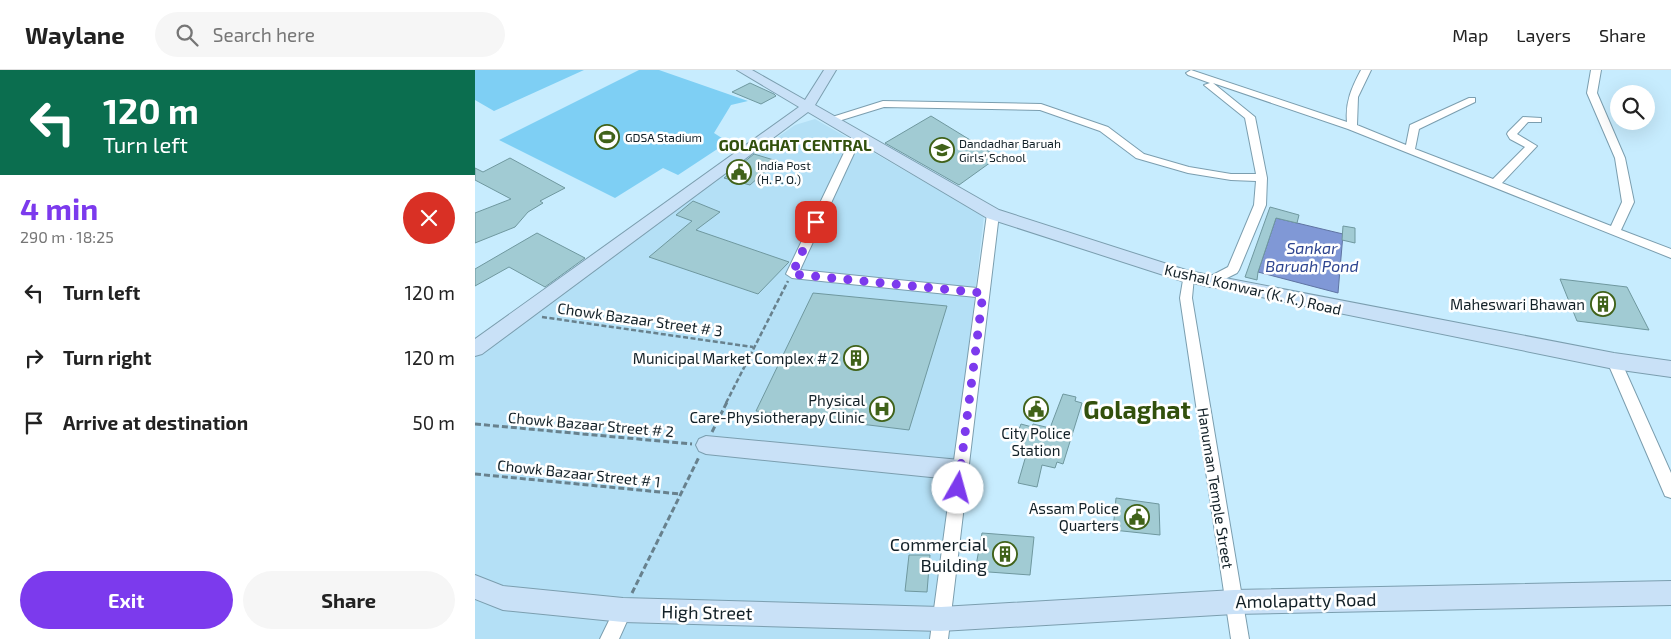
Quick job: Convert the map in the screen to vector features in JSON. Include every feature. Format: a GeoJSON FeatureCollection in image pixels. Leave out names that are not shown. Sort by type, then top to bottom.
{"type":"FeatureCollection","features":[{"type":"Feature","properties":{"kind":"main road","name":"Kushal Konwar (K. K.) Road"},"geometry":{"type":"LineString","coordinates":[[743,70],[993,214],[1188,277],[1245,290],[1614,361],[1671,369]]}},
{"type":"Feature","properties":{"kind":"main road"},"geometry":{"type":"LineString","coordinates":[[475,349],[807,107],[830,70]]}},
{"type":"Feature","properties":{"kind":"main road"},"geometry":{"type":"LineString","coordinates":[[705,445],[960,470]]}},
{"type":"Feature","properties":{"kind":"street"},"geometry":{"type":"LineString","coordinates":[[1352,126],[1349,108],[1366,70]]}},
{"type":"Feature","properties":{"kind":"street"},"geometry":{"type":"LineString","coordinates":[[1596,70],[1592,93],[1620,158],[1628,202],[1615,231]]}},
{"type":"Feature","properties":{"kind":"street"},"geometry":{"type":"LineString","coordinates":[[1190,72],[1352,126],[1671,254]]}},
{"type":"Feature","properties":{"kind":"street"},"geometry":{"type":"LineString","coordinates":[[1190,72],[1220,92],[1250,117],[1262,178],[1260,205],[1233,270],[1209,282]]}},
{"type":"Feature","properties":{"kind":"street"},"geometry":{"type":"LineString","coordinates":[[1410,150],[1415,127],[1473,100]]}},
{"type":"Feature","properties":{"kind":"street"},"geometry":{"type":"LineString","coordinates":[[832,120],[883,104],[1041,107],[1104,129],[1140,156],[1188,170],[1223,176],[1262,178]]}},
{"type":"Feature","properties":{"kind":"street"},"geometry":{"type":"LineString","coordinates":[[1495,183],[1532,146],[1514,137],[1512,134],[1526,119],[1538,120]]}},
{"type":"Feature","properties":{"kind":"street"},"geometry":{"type":"LineString","coordinates":[[857,134],[792,274],[983,293]]}},
{"type":"Feature","properties":{"kind":"street"},"geometry":{"type":"LineString","coordinates":[[940,629],[993,214]]}},
{"type":"Feature","properties":{"kind":"street"},"geometry":{"type":"LineString","coordinates":[[1233,270],[1245,290]]}},
{"type":"Feature","properties":{"kind":"street","name":"Hanuman Temple Street"},"geometry":{"type":"LineString","coordinates":[[1188,277],[1186,298],[1240,639]]}},
{"type":"Feature","properties":{"kind":"street"},"geometry":{"type":"LineString","coordinates":[[1614,361],[1671,491]]}},
{"type":"Feature","properties":{"kind":"street","name":"High Street"},"geometry":{"type":"LineString","coordinates":[[475,587],[503,598],[623,610],[940,629]]}},
{"type":"Feature","properties":{"kind":"street","name":"Amolapatty Road"},"geometry":{"type":"LineString","coordinates":[[940,629],[1234,602],[1671,593]]}},
{"type":"Feature","properties":{"kind":"street"},"geometry":{"type":"LineString","coordinates":[[609,639],[623,610]]}},
{"type":"Feature","properties":{"kind":"path","name":"Chowk Bazaar Street # 3"},"geometry":{"type":"LineString","coordinates":[[524,314],[753,347]]}},
{"type":"Feature","properties":{"kind":"path","name":"Chowk Bazaar Street # 2"},"geometry":{"type":"LineString","coordinates":[[475,424],[705,445]]}},
{"type":"Feature","properties":{"kind":"path","name":"Chowk Bazaar Street # 1"},"geometry":{"type":"LineString","coordinates":[[475,474],[681,494]]}},
{"type":"Feature","properties":{"kind":"shaded area"},"geometry":{"type":"Polygon","coordinates":[[[475,70],[584,70],[494,111],[475,100],[475,70]]]}},
{"type":"Feature","properties":{"kind":"shaded area","name":"GDSA Stadium"},"geometry":{"type":"Polygon","coordinates":[[[639,70],[659,70],[748,101],[731,105],[714,133],[728,142],[678,175],[663,168],[615,198],[499,140],[639,70]]]}},
{"type":"Feature","properties":{"kind":"shaded area"},"geometry":{"type":"Polygon","coordinates":[[[815,119],[984,216],[935,639],[475,639],[475,349],[795,125],[815,119]]]}},
{"type":"Feature","properties":{"kind":"water","name":"Sankar Baruah Pond"},"geometry":{"type":"Polygon","coordinates":[[[1276,218],[1343,234],[1338,293],[1258,272],[1276,218]]]}},
{"type":"Feature","properties":{"kind":"building"},"geometry":{"type":"Polygon","coordinates":[[[750,83],[776,96],[761,104],[732,92],[750,83]]]}},
{"type":"Feature","properties":{"kind":"building","name":"Dandadhar Baruah Girls' School"},"geometry":{"type":"Polygon","coordinates":[[[931,116],[998,157],[959,185],[885,143],[931,116]]]}},
{"type":"Feature","properties":{"kind":"building"},"geometry":{"type":"Polygon","coordinates":[[[754,154],[777,161],[750,185],[724,178],[754,154]]]}},
{"type":"Feature","properties":{"kind":"building"},"geometry":{"type":"Polygon","coordinates":[[[510,158],[565,188],[540,201],[543,203],[528,212],[515,227],[475,243],[475,213],[511,199],[475,180],[475,168],[483,172],[510,158]]]}},
{"type":"Feature","properties":{"kind":"building"},"geometry":{"type":"Polygon","coordinates":[[[693,201],[720,212],[696,230],[789,262],[758,294],[649,257],[692,221],[676,215],[693,201]]]}},
{"type":"Feature","properties":{"kind":"building"},"geometry":{"type":"Polygon","coordinates":[[[1270,207],[1299,215],[1297,223],[1276,218],[1257,280],[1245,277],[1270,207]]]}},
{"type":"Feature","properties":{"kind":"building"},"geometry":{"type":"Polygon","coordinates":[[[1343,226],[1355,228],[1355,243],[1342,240],[1343,226]]]}},
{"type":"Feature","properties":{"kind":"building"},"geometry":{"type":"Polygon","coordinates":[[[537,233],[585,258],[545,287],[509,267],[475,286],[475,269],[537,233]]]}},
{"type":"Feature","properties":{"kind":"building","name":"Maheswari Bhawan"},"geometry":{"type":"Polygon","coordinates":[[[1560,279],[1627,287],[1649,330],[1577,321],[1560,279]]]}},
{"type":"Feature","properties":{"kind":"building","name":"Municipal Market Complex # 2"},"geometry":{"type":"Polygon","coordinates":[[[813,293],[947,306],[909,430],[756,411],[813,293]]]}},
{"type":"Feature","properties":{"kind":"building"},"geometry":{"type":"Polygon","coordinates":[[[1063,394],[1076,397],[1075,401],[1082,403],[1063,464],[1057,462],[1055,468],[1042,465],[1037,487],[1018,483],[1027,452],[1021,451],[1025,439],[1016,437],[1021,424],[1032,427],[1033,424],[1050,428],[1063,394]]]}},
{"type":"Feature","properties":{"kind":"building","name":"Assam Police Quarters"},"geometry":{"type":"Polygon","coordinates":[[[1116,498],[1159,504],[1160,535],[1113,530],[1116,498]]]}},
{"type":"Feature","properties":{"kind":"building","name":"Commercial Building"},"geometry":{"type":"Polygon","coordinates":[[[982,533],[1034,537],[1030,575],[975,571],[982,533]]]}},
{"type":"Feature","properties":{"kind":"building"},"geometry":{"type":"Polygon","coordinates":[[[909,555],[930,555],[927,592],[905,591],[909,555]]]}},
{"type":"Feature","properties":{"kind":"place","name":"GDSA Stadium"},"geometry":{"type":"Point","coordinates":[607,137]}},
{"type":"Feature","properties":{"kind":"place","name":"Dandadhar Baruah Girls' School"},"geometry":{"type":"Point","coordinates":[942,150]}},
{"type":"Feature","properties":{"kind":"place","name":"India Post (H. P. O.)"},"geometry":{"type":"Point","coordinates":[739,172]}},
{"type":"Feature","properties":{"kind":"place","name":"Maheswari Bhawan"},"geometry":{"type":"Point","coordinates":[1603,304]}},
{"type":"Feature","properties":{"kind":"place","name":"Municipal Market Complex # 2"},"geometry":{"type":"Point","coordinates":[856,358]}},
{"type":"Feature","properties":{"kind":"place","name":"Physical Care-Physiotherapy Clinic"},"geometry":{"type":"Point","coordinates":[882,409]}},
{"type":"Feature","properties":{"kind":"place","name":"City Police Station"},"geometry":{"type":"Point","coordinates":[1036,409]}},
{"type":"Feature","properties":{"kind":"place","name":"Assam Police Quarters"},"geometry":{"type":"Point","coordinates":[1137,517]}},
{"type":"Feature","properties":{"kind":"place","name":"Commercial Building"},"geometry":{"type":"Point","coordinates":[1005,554]}},
{"type":"Feature","properties":{"kind":"district","name":"GOLAGHAT CENTRAL"},"geometry":{"type":"Point","coordinates":[795,144]}},
{"type":"Feature","properties":{"kind":"district","name":"Golaghat"},"geometry":{"type":"Point","coordinates":[1137,409]}},
{"type":"Feature","properties":{"kind":"route"},"geometry":{"type":"LineString","coordinates":[[816,222],[792,274],[983,293],[958,488]]}}]}
